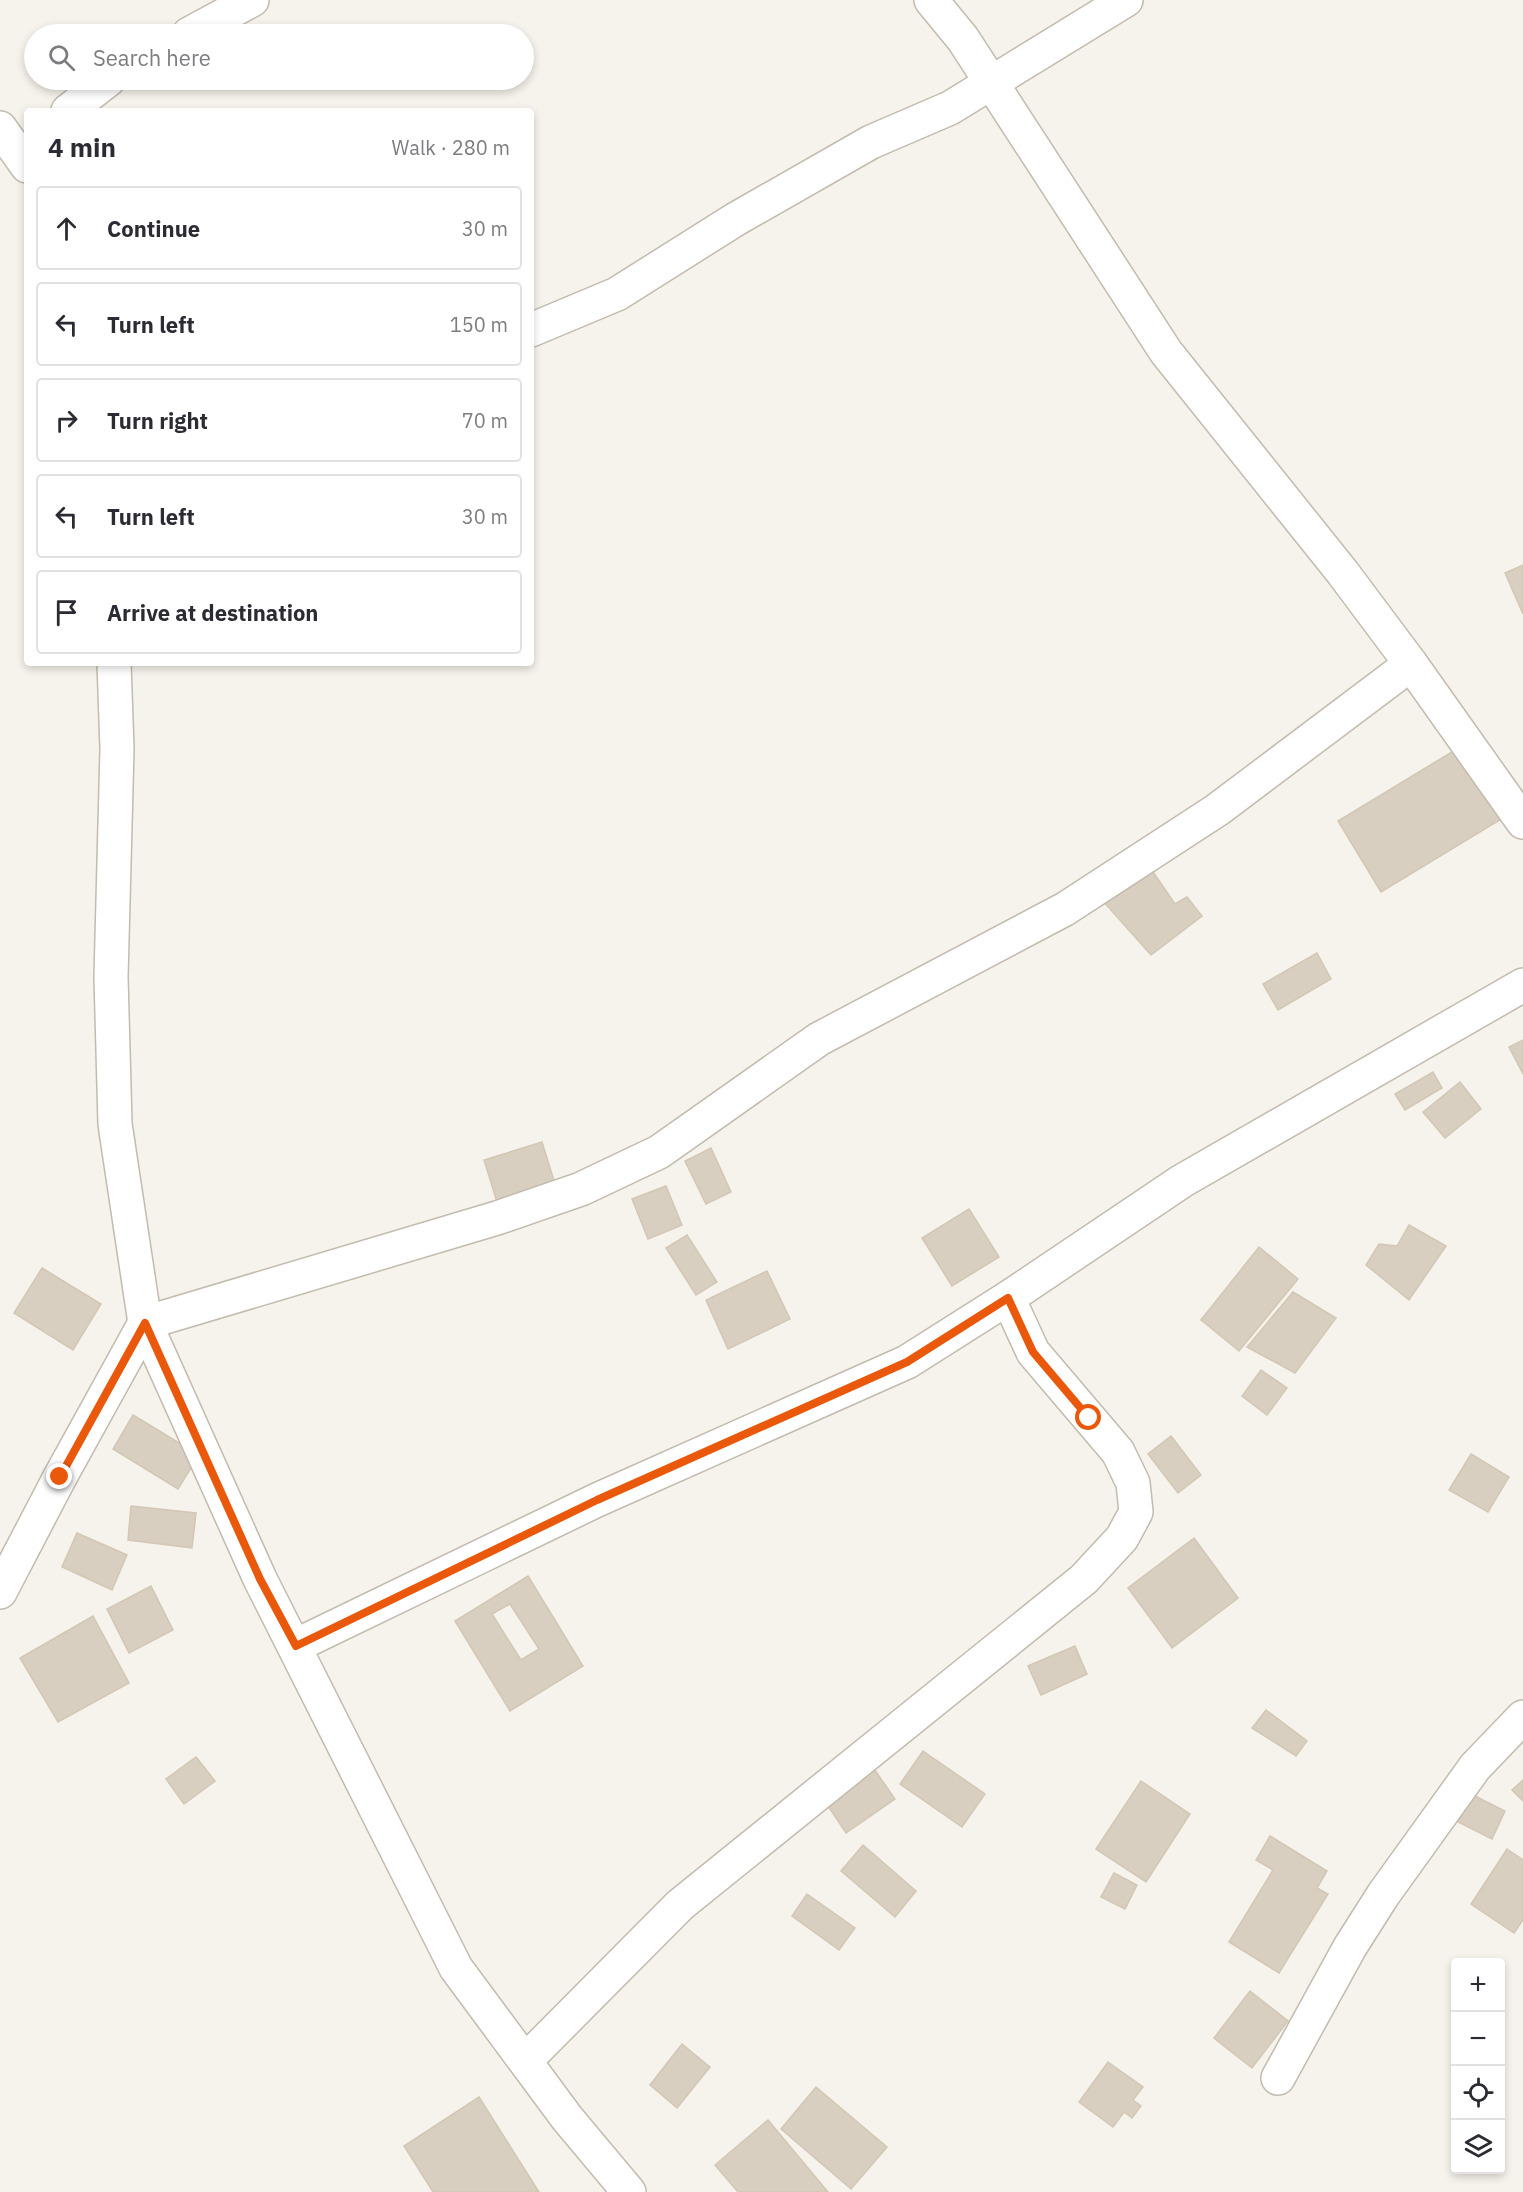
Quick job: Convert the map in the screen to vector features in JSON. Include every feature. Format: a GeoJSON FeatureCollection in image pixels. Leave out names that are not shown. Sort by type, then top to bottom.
{"type":"FeatureCollection","features":[{"type":"Feature","properties":{"kind":"street"},"geometry":{"type":"LineString","coordinates":[[208,24],[252,0]]}},
{"type":"Feature","properties":{"kind":"street"},"geometry":{"type":"LineString","coordinates":[[931,0],[963,39],[1166,352],[1343,573],[1523,822]]}},
{"type":"Feature","properties":{"kind":"street"},"geometry":{"type":"LineString","coordinates":[[534,329],[617,294],[736,219],[861,148],[950,108],[1126,0]]}},
{"type":"Feature","properties":{"kind":"street"},"geometry":{"type":"LineString","coordinates":[[72,108],[95,90]]}},
{"type":"Feature","properties":{"kind":"street"},"geometry":{"type":"LineString","coordinates":[[95,108],[103,90]]}},
{"type":"Feature","properties":{"kind":"street"},"geometry":{"type":"LineString","coordinates":[[0,1592],[145,1323],[497,1218],[582,1189],[659,1152],[819,1039],[1065,909],[1217,810],[1411,664]]}},
{"type":"Feature","properties":{"kind":"street"},"geometry":{"type":"LineString","coordinates":[[114,666],[117,749],[111,977],[115,1124],[145,1323],[260,1579],[296,1646],[456,1968],[567,2118],[629,2192]]}},
{"type":"Feature","properties":{"kind":"street"},"geometry":{"type":"LineString","coordinates":[[296,1646],[597,1500],[907,1362],[1008,1298],[1182,1181],[1523,985]]}},
{"type":"Feature","properties":{"kind":"street"},"geometry":{"type":"LineString","coordinates":[[525,2061],[680,1905],[1084,1579],[1122,1538],[1136,1512],[1132,1483],[1118,1452],[1033,1352],[1008,1298]]}},
{"type":"Feature","properties":{"kind":"street"},"geometry":{"type":"LineString","coordinates":[[1278,2078],[1350,1947],[1383,1895],[1475,1767],[1523,1717]]}},
{"type":"Feature","properties":{"kind":"building"},"geometry":{"type":"Polygon","coordinates":[[[1523,565],[1523,614],[1505,573],[1523,565]]]}},
{"type":"Feature","properties":{"kind":"building"},"geometry":{"type":"Polygon","coordinates":[[[1460,747],[1503,818],[1381,892],[1338,821],[1460,747]]]}},
{"type":"Feature","properties":{"kind":"building"},"geometry":{"type":"Polygon","coordinates":[[[1151,869],[1175,904],[1187,897],[1202,916],[1151,955],[1102,900],[1151,869]]]}},
{"type":"Feature","properties":{"kind":"building"},"geometry":{"type":"Polygon","coordinates":[[[1317,953],[1331,979],[1278,1010],[1263,984],[1317,953]]]}},
{"type":"Feature","properties":{"kind":"building"},"geometry":{"type":"Polygon","coordinates":[[[1523,1040],[1523,1074],[1509,1047],[1523,1040]]]}},
{"type":"Feature","properties":{"kind":"building"},"geometry":{"type":"Polygon","coordinates":[[[1433,1072],[1442,1088],[1405,1110],[1395,1094],[1433,1072]]]}},
{"type":"Feature","properties":{"kind":"building"},"geometry":{"type":"Polygon","coordinates":[[[1460,1082],[1481,1109],[1445,1138],[1423,1112],[1460,1082]]]}},
{"type":"Feature","properties":{"kind":"building"},"geometry":{"type":"Polygon","coordinates":[[[542,1142],[555,1184],[497,1202],[484,1160],[542,1142]]]}},
{"type":"Feature","properties":{"kind":"building"},"geometry":{"type":"Polygon","coordinates":[[[711,1148],[731,1192],[706,1204],[685,1161],[711,1148]]]}},
{"type":"Feature","properties":{"kind":"building"},"geometry":{"type":"Polygon","coordinates":[[[666,1186],[682,1225],[648,1239],[632,1199],[666,1186]]]}},
{"type":"Feature","properties":{"kind":"building"},"geometry":{"type":"Polygon","coordinates":[[[969,1209],[999,1257],[952,1286],[922,1238],[969,1209]]]}},
{"type":"Feature","properties":{"kind":"building"},"geometry":{"type":"Polygon","coordinates":[[[1409,1225],[1446,1246],[1409,1300],[1366,1265],[1379,1244],[1397,1246],[1409,1225]]]}},
{"type":"Feature","properties":{"kind":"building"},"geometry":{"type":"Polygon","coordinates":[[[687,1235],[717,1282],[696,1295],[666,1248],[687,1235]]]}},
{"type":"Feature","properties":{"kind":"building"},"geometry":{"type":"Polygon","coordinates":[[[1259,1247],[1298,1279],[1239,1351],[1201,1320],[1259,1247]]]}},
{"type":"Feature","properties":{"kind":"building"},"geometry":{"type":"Polygon","coordinates":[[[42,1268],[101,1304],[73,1350],[14,1313],[42,1268]]]}},
{"type":"Feature","properties":{"kind":"building"},"geometry":{"type":"Polygon","coordinates":[[[767,1271],[790,1319],[728,1349],[706,1300],[767,1271]]]}},
{"type":"Feature","properties":{"kind":"building"},"geometry":{"type":"Polygon","coordinates":[[[1293,1292],[1336,1318],[1295,1373],[1247,1347],[1293,1292]]]}},
{"type":"Feature","properties":{"kind":"building"},"geometry":{"type":"Polygon","coordinates":[[[1261,1370],[1287,1388],[1267,1415],[1242,1396],[1261,1370]]]}},
{"type":"Feature","properties":{"kind":"building"},"geometry":{"type":"Polygon","coordinates":[[[133,1415],[199,1455],[178,1489],[113,1449],[133,1415]]]}},
{"type":"Feature","properties":{"kind":"building"},"geometry":{"type":"Polygon","coordinates":[[[1171,1436],[1201,1475],[1178,1493],[1148,1454],[1171,1436]]]}},
{"type":"Feature","properties":{"kind":"building"},"geometry":{"type":"Polygon","coordinates":[[[1471,1454],[1509,1477],[1488,1512],[1449,1490],[1471,1454]]]}},
{"type":"Feature","properties":{"kind":"building"},"geometry":{"type":"Polygon","coordinates":[[[131,1506],[196,1513],[192,1548],[128,1540],[131,1506]]]}},
{"type":"Feature","properties":{"kind":"building"},"geometry":{"type":"Polygon","coordinates":[[[77,1533],[127,1555],[112,1590],[62,1567],[77,1533]]]}},
{"type":"Feature","properties":{"kind":"building"},"geometry":{"type":"Polygon","coordinates":[[[1194,1538],[1238,1598],[1172,1648],[1128,1588],[1194,1538]]]}},
{"type":"Feature","properties":{"kind":"building"},"geometry":{"type":"Polygon","coordinates":[[[528,1576],[583,1666],[510,1711],[455,1621],[528,1576]],[[510,1604],[492,1614],[521,1660],[539,1649],[510,1604]]]}},
{"type":"Feature","properties":{"kind":"building"},"geometry":{"type":"Polygon","coordinates":[[[151,1586],[173,1630],[129,1653],[107,1609],[151,1586]]]}},
{"type":"Feature","properties":{"kind":"building"},"geometry":{"type":"Polygon","coordinates":[[[93,1616],[129,1683],[58,1722],[20,1658],[93,1616]]]}},
{"type":"Feature","properties":{"kind":"building"},"geometry":{"type":"Polygon","coordinates":[[[1075,1646],[1087,1674],[1041,1695],[1028,1666],[1075,1646]]]}},
{"type":"Feature","properties":{"kind":"building"},"geometry":{"type":"Polygon","coordinates":[[[1266,1710],[1307,1741],[1296,1756],[1252,1728],[1266,1710]]]}},
{"type":"Feature","properties":{"kind":"building"},"geometry":{"type":"Polygon","coordinates":[[[923,1751],[985,1794],[962,1827],[900,1784],[923,1751]]]}},
{"type":"Feature","properties":{"kind":"building"},"geometry":{"type":"Polygon","coordinates":[[[196,1757],[215,1781],[184,1804],[166,1779],[196,1757]]]}},
{"type":"Feature","properties":{"kind":"building"},"geometry":{"type":"Polygon","coordinates":[[[872,1766],[895,1799],[846,1833],[824,1800],[872,1766]]]}},
{"type":"Feature","properties":{"kind":"building"},"geometry":{"type":"Polygon","coordinates":[[[1523,1780],[1523,1801],[1512,1790],[1523,1780]]]}},
{"type":"Feature","properties":{"kind":"building"},"geometry":{"type":"Polygon","coordinates":[[[1141,1781],[1190,1814],[1146,1882],[1096,1849],[1141,1781]]]}},
{"type":"Feature","properties":{"kind":"building"},"geometry":{"type":"Polygon","coordinates":[[[1467,1792],[1505,1811],[1492,1839],[1454,1820],[1467,1792]]]}},
{"type":"Feature","properties":{"kind":"building"},"geometry":{"type":"Polygon","coordinates":[[[1270,1836],[1327,1871],[1317,1888],[1328,1894],[1279,1973],[1229,1942],[1273,1870],[1256,1860],[1270,1836]]]}},
{"type":"Feature","properties":{"kind":"building"},"geometry":{"type":"Polygon","coordinates":[[[863,1845],[916,1891],[895,1917],[841,1871],[863,1845]]]}},
{"type":"Feature","properties":{"kind":"building"},"geometry":{"type":"Polygon","coordinates":[[[1507,1849],[1523,1860],[1523,1920],[1514,1933],[1471,1904],[1507,1849]]]}},
{"type":"Feature","properties":{"kind":"building"},"geometry":{"type":"Polygon","coordinates":[[[1114,1873],[1137,1885],[1125,1909],[1101,1897],[1114,1873]]]}},
{"type":"Feature","properties":{"kind":"building"},"geometry":{"type":"Polygon","coordinates":[[[807,1894],[855,1928],[839,1950],[792,1916],[807,1894]]]}},
{"type":"Feature","properties":{"kind":"building"},"geometry":{"type":"Polygon","coordinates":[[[1250,1991],[1288,2021],[1252,2068],[1214,2038],[1250,1991]]]}},
{"type":"Feature","properties":{"kind":"building"},"geometry":{"type":"Polygon","coordinates":[[[682,2044],[710,2067],[677,2108],[650,2085],[682,2044]]]}},
{"type":"Feature","properties":{"kind":"building"},"geometry":{"type":"Polygon","coordinates":[[[1108,2062],[1143,2087],[1133,2100],[1141,2106],[1132,2118],[1124,2112],[1113,2127],[1079,2102],[1108,2062]]]}},
{"type":"Feature","properties":{"kind":"building"},"geometry":{"type":"Polygon","coordinates":[[[816,2087],[887,2147],[851,2189],[781,2129],[816,2087]]]}},
{"type":"Feature","properties":{"kind":"building"},"geometry":{"type":"Polygon","coordinates":[[[479,2097],[539,2192],[433,2192],[404,2146],[479,2097]]]}},
{"type":"Feature","properties":{"kind":"building"},"geometry":{"type":"Polygon","coordinates":[[[768,2120],[828,2192],[738,2192],[715,2165],[768,2120]]]}},
{"type":"Feature","properties":{"kind":"route"},"geometry":{"type":"LineString","coordinates":[[60,1477],[145,1323],[260,1579],[296,1646],[597,1500],[907,1362],[1008,1298],[1033,1352],[1089,1418]]}}]}
